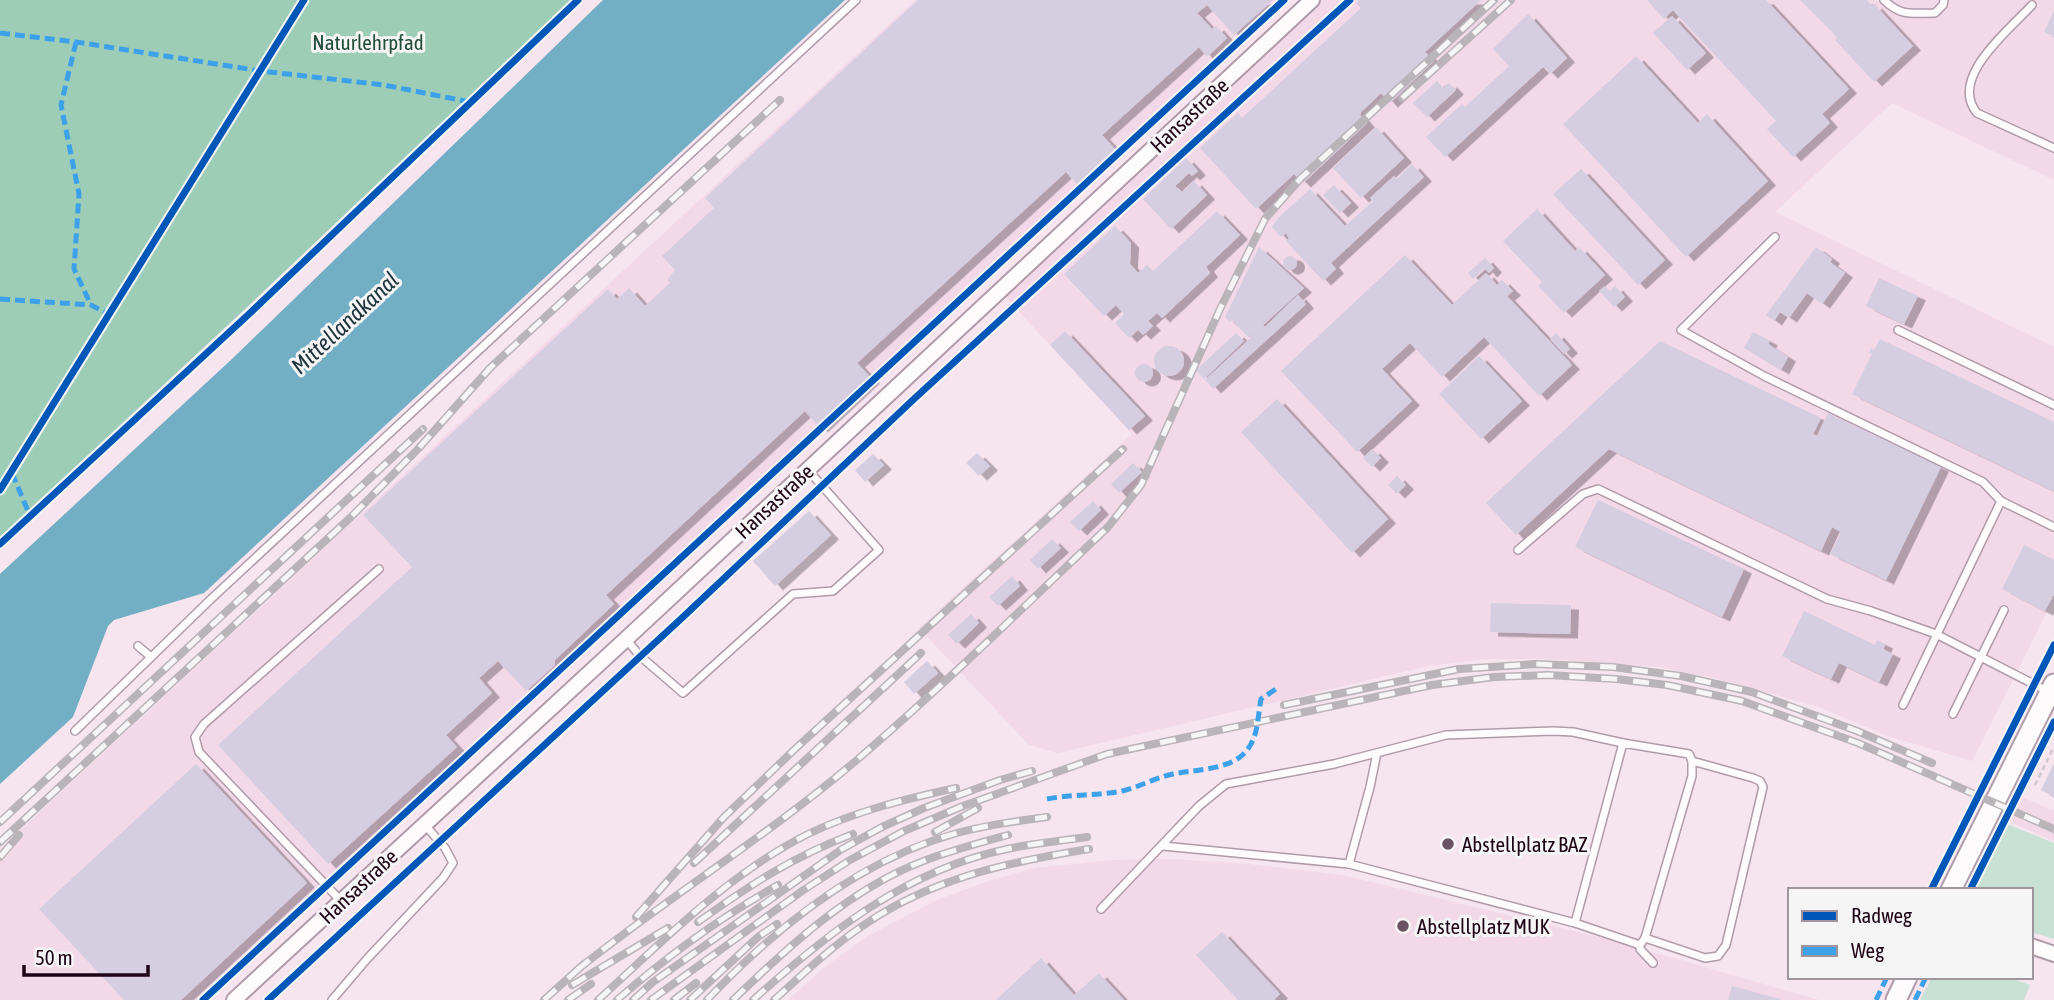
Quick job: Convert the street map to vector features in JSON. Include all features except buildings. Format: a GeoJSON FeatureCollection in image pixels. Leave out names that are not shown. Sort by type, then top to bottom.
{"type":"FeatureCollection","features":[{"type":"Feature","properties":{"kind":"main road"},"geometry":{"type":"LineString","coordinates":[[1952,888],[2052,688]]}},
{"type":"Feature","properties":{"kind":"main road"},"geometry":{"type":"LineString","coordinates":[[1896,1000],[1906,979]]}},
{"type":"Feature","properties":{"kind":"street","name":"Hansastraße"},"geometry":{"type":"LineString","coordinates":[[234,1000],[1312,0]]}},
{"type":"Feature","properties":{"kind":"street"},"geometry":{"type":"LineString","coordinates":[[2033,947],[2054,954]]}},
{"type":"Feature","properties":{"kind":"lane"},"geometry":{"type":"LineString","coordinates":[[75,731],[211,599],[856,0]]}},
{"type":"Feature","properties":{"kind":"lane"},"geometry":{"type":"LineString","coordinates":[[1884,0],[1898,12],[1904,13],[1935,13],[1944,0]]}},
{"type":"Feature","properties":{"kind":"lane"},"geometry":{"type":"LineString","coordinates":[[2032,5],[1983,59],[1971,77],[1968,95],[1970,104],[1977,113],[2054,148]]}},
{"type":"Feature","properties":{"kind":"lane"},"geometry":{"type":"LineString","coordinates":[[1775,237],[1681,330],[1764,376],[1983,482],[2001,501],[2054,527]]}},
{"type":"Feature","properties":{"kind":"lane"},"geometry":{"type":"LineString","coordinates":[[1898,330],[2054,405]]}},
{"type":"Feature","properties":{"kind":"lane"},"geometry":{"type":"LineString","coordinates":[[626,639],[640,656],[683,693],[793,594],[833,591],[879,550],[808,470]]}},
{"type":"Feature","properties":{"kind":"lane"},"geometry":{"type":"LineString","coordinates":[[1518,550],[1583,494],[1598,489],[1827,599],[1936,634],[2052,688]]}},
{"type":"Feature","properties":{"kind":"lane"},"geometry":{"type":"LineString","coordinates":[[1903,705],[2001,501]]}},
{"type":"Feature","properties":{"kind":"lane"},"geometry":{"type":"LineString","coordinates":[[341,901],[199,751],[195,737],[204,724],[379,569]]}},
{"type":"Feature","properties":{"kind":"lane"},"geometry":{"type":"LineString","coordinates":[[1953,714],[2004,610]]}},
{"type":"Feature","properties":{"kind":"lane"},"geometry":{"type":"LineString","coordinates":[[138,646],[151,657]]}},
{"type":"Feature","properties":{"kind":"lane"},"geometry":{"type":"LineString","coordinates":[[1101,909],[1199,806],[1226,784],[1334,764],[1446,735],[1573,732],[1689,754],[1692,761],[1692,776],[1640,949],[1653,963]]}},
{"type":"Feature","properties":{"kind":"lane"},"geometry":{"type":"LineString","coordinates":[[1575,923],[1623,743]]}},
{"type":"Feature","properties":{"kind":"lane"},"geometry":{"type":"LineString","coordinates":[[1349,864],[1377,753]]}},
{"type":"Feature","properties":{"kind":"lane"},"geometry":{"type":"LineString","coordinates":[[1163,846],[1349,864],[1705,958],[1718,956],[1726,944],[1763,787],[1760,781],[1753,778],[1692,761]]}},
{"type":"Feature","properties":{"kind":"lane"},"geometry":{"type":"LineString","coordinates":[[332,1000],[443,878],[453,863],[445,848],[424,824]]}},
{"type":"Feature","properties":{"kind":"path"},"geometry":{"type":"LineString","coordinates":[[2035,785],[2054,747]]}},
{"type":"Feature","properties":{"kind":"shaded area"},"geometry":{"type":"Polygon","coordinates":[[[915,0],[1281,0],[197,1000],[0,1000],[0,849],[915,0]]]}},
{"type":"Feature","properties":{"kind":"shaded area"},"geometry":{"type":"Polygon","coordinates":[[[1312,0],[2054,0],[2054,180],[1892,103],[1775,212],[2054,347],[2054,598],[1972,761],[1888,736],[1816,706],[1714,678],[1660,667],[1548,659],[1484,659],[1428,666],[1058,753],[1029,745],[919,628],[1132,434],[1001,292],[1312,0]]]}},
{"type":"Feature","properties":{"kind":"shaded area"},"geometry":{"type":"Polygon","coordinates":[[[2015,794],[2054,811],[2054,841],[2003,819],[2015,794]]]}},
{"type":"Feature","properties":{"kind":"shaded area"},"geometry":{"type":"Polygon","coordinates":[[[1172,859],[1249,864],[1342,875],[1607,939],[1819,1000],[788,1000],[826,966],[868,936],[937,900],[1035,868],[1112,860],[1172,859]]]}},
{"type":"Feature","properties":{"kind":"green space","name":"Naturlehrpfad"},"geometry":{"type":"Polygon","coordinates":[[[0,0],[571,0],[0,537],[0,0]]]}},
{"type":"Feature","properties":{"kind":"green space"},"geometry":{"type":"Polygon","coordinates":[[[2007,824],[2054,843],[2054,939],[2033,933],[2033,888],[1977,888],[2007,824]]]}},
{"type":"Feature","properties":{"kind":"green space"},"geometry":{"type":"Polygon","coordinates":[[[1931,979],[2013,979],[2030,985],[2024,1000],[1920,1000],[1931,979]]]}},
{"type":"Feature","properties":{"kind":"water","name":"Mittellandkanal"},"geometry":{"type":"Polygon","coordinates":[[[603,0],[845,0],[204,593],[114,620],[108,626],[73,717],[0,784],[0,574],[233,358],[603,0]]]}},
{"type":"Feature","properties":{"kind":"railway"},"geometry":{"type":"LineString","coordinates":[[577,970],[789,814],[858,759],[953,674],[1108,527],[1141,485],[1220,309],[1265,219],[1301,178],[1494,0]]}},
{"type":"Feature","properties":{"kind":"railway"},"geometry":{"type":"LineString","coordinates":[[1402,98],[1511,0]]}},
{"type":"Feature","properties":{"kind":"railway"},"geometry":{"type":"LineString","coordinates":[[0,842],[351,517],[418,449],[490,368],[780,100]]}},
{"type":"Feature","properties":{"kind":"railway"},"geometry":{"type":"LineString","coordinates":[[0,822],[423,429]]}},
{"type":"Feature","properties":{"kind":"railway"},"geometry":{"type":"LineString","coordinates":[[636,917],[724,817],[1123,449]]}},
{"type":"Feature","properties":{"kind":"railway"},"geometry":{"type":"LineString","coordinates":[[694,863],[921,653]]}},
{"type":"Feature","properties":{"kind":"railway"},"geometry":{"type":"LineString","coordinates":[[1284,705],[1459,669],[1536,664],[1613,667],[1681,676],[1752,692],[1857,731],[1932,763]]}},
{"type":"Feature","properties":{"kind":"railway"},"geometry":{"type":"LineString","coordinates":[[651,1000],[802,891],[850,860],[904,831],[963,806],[1107,754],[1432,685],[1494,677],[1548,675],[1616,679],[1667,685],[1742,701],[1858,743],[2054,829]]}},
{"type":"Feature","properties":{"kind":"railway"},"geometry":{"type":"LineString","coordinates":[[633,1000],[653,982],[842,849],[924,808],[1032,771]]}},
{"type":"Feature","properties":{"kind":"railway"},"geometry":{"type":"LineString","coordinates":[[598,1000],[697,910],[779,850],[808,834],[862,812],[956,788]]}},
{"type":"Feature","properties":{"kind":"railway"},"geometry":{"type":"LineString","coordinates":[[935,832],[978,808]]}},
{"type":"Feature","properties":{"kind":"railway"},"geometry":{"type":"LineString","coordinates":[[707,1000],[791,922],[853,878],[886,860],[957,833],[990,825],[1047,817]]}},
{"type":"Feature","properties":{"kind":"railway"},"geometry":{"type":"LineString","coordinates":[[698,922],[772,873],[810,852],[853,834]]}},
{"type":"Feature","properties":{"kind":"railway"},"geometry":{"type":"LineString","coordinates":[[0,857],[19,835]]}},
{"type":"Feature","properties":{"kind":"railway"},"geometry":{"type":"LineString","coordinates":[[733,1000],[798,940],[869,888],[921,862],[1008,835]]}},
{"type":"Feature","properties":{"kind":"railway"},"geometry":{"type":"LineString","coordinates":[[753,1000],[840,928],[902,888],[970,859],[1007,849],[1087,837]]}},
{"type":"Feature","properties":{"kind":"railway"},"geometry":{"type":"LineString","coordinates":[[774,1000],[850,935],[914,896],[999,867],[1089,849]]}},
{"type":"Feature","properties":{"kind":"railway"},"geometry":{"type":"LineString","coordinates":[[617,1000],[694,938],[778,885]]}},
{"type":"Feature","properties":{"kind":"railway"},"geometry":{"type":"LineString","coordinates":[[690,1000],[758,937],[777,924]]}},
{"type":"Feature","properties":{"kind":"railway"},"geometry":{"type":"LineString","coordinates":[[572,985],[668,928]]}},
{"type":"Feature","properties":{"kind":"railway"},"geometry":{"type":"LineString","coordinates":[[544,1000],[584,964]]}},
{"type":"Feature","properties":{"kind":"railway"},"geometry":{"type":"LineString","coordinates":[[674,1000],[696,983]]}},
{"type":"Feature","properties":{"kind":"railway"},"geometry":{"type":"LineString","coordinates":[[568,1000],[591,984]]}},
{"type":"Feature","properties":{"kind":"marked path"},"geometry":{"type":"LineString","coordinates":[[0,33],[261,71],[384,85],[470,102]]}},
{"type":"Feature","properties":{"kind":"marked path"},"geometry":{"type":"LineString","coordinates":[[76,42],[61,105],[79,194],[74,269],[91,305]]}},
{"type":"Feature","properties":{"kind":"marked path"},"geometry":{"type":"LineString","coordinates":[[0,299],[91,305],[108,314]]}},
{"type":"Feature","properties":{"kind":"marked path"},"geometry":{"type":"LineString","coordinates":[[12,473],[30,516]]}},
{"type":"Feature","properties":{"kind":"marked path"},"geometry":{"type":"LineString","coordinates":[[1047,799],[1122,791],[1166,776],[1216,767],[1233,761],[1251,745],[1258,723],[1261,699],[1279,687]]}},
{"type":"Feature","properties":{"kind":"marked path"},"geometry":{"type":"LineString","coordinates":[[1876,1000],[1886,979]]}},
{"type":"Feature","properties":{"kind":"marked path"},"geometry":{"type":"LineString","coordinates":[[1915,1000],[1925,979]]}},
{"type":"Feature","properties":{"kind":"cycle path"},"geometry":{"type":"LineString","coordinates":[[0,490],[304,0]]}},
{"type":"Feature","properties":{"kind":"cycle path"},"geometry":{"type":"LineString","coordinates":[[0,544],[249,314],[578,0]]}},
{"type":"Feature","properties":{"kind":"cycle path"},"geometry":{"type":"LineString","coordinates":[[203,1000],[1284,0]]}},
{"type":"Feature","properties":{"kind":"cycle path"},"geometry":{"type":"LineString","coordinates":[[268,1000],[683,617],[915,398],[1350,0]]}},
{"type":"Feature","properties":{"kind":"cycle path"},"geometry":{"type":"LineString","coordinates":[[1932,888],[2054,645]]}},
{"type":"Feature","properties":{"kind":"cycle path"},"geometry":{"type":"LineString","coordinates":[[1971,888],[2054,722]]}},
{"type":"Feature","properties":{"kind":"place","name":"Abstellplatz BAZ"},"geometry":{"type":"Point","coordinates":[1448,844]}},
{"type":"Feature","properties":{"kind":"place","name":"Abstellplatz MUK"},"geometry":{"type":"Point","coordinates":[1403,926]}}]}
